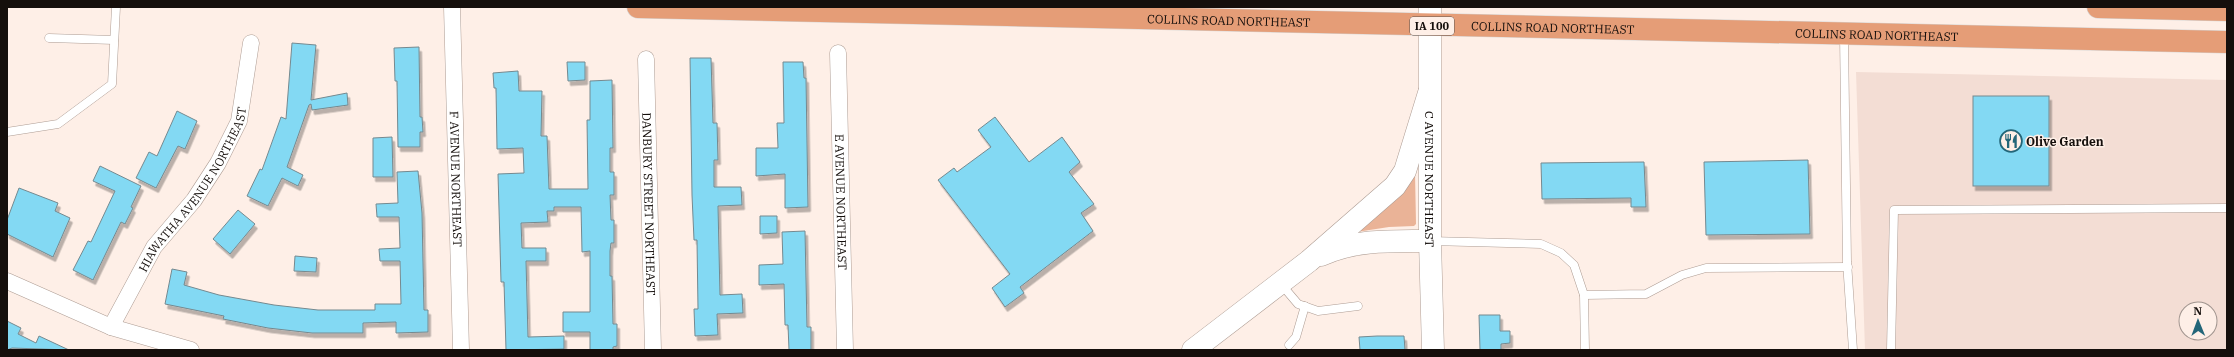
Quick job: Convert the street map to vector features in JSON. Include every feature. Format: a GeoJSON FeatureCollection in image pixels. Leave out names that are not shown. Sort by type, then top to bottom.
{"type":"FeatureCollection","features":[{"type":"Feature","properties":{"kind":"highway","name":"COLLINS ROAD NORTHEAST"},"geometry":{"type":"LineString","coordinates":[[638,7],[1430,16],[1844,34],[2227,42]]}},
{"type":"Feature","properties":{"kind":"highway"},"geometry":{"type":"LineString","coordinates":[[2098,7],[2227,10]]}},
{"type":"Feature","properties":{"kind":"main road","name":"C AVENUE NORTHEAST"},"geometry":{"type":"LineString","coordinates":[[1430,16],[1430,242],[1433,350]]}},
{"type":"Feature","properties":{"kind":"main road"},"geometry":{"type":"LineString","coordinates":[[1193,350],[1309,261],[1395,186],[1405,171],[1429,93]]}},
{"type":"Feature","properties":{"kind":"main road"},"geometry":{"type":"LineString","coordinates":[[1309,261],[1344,246],[1366,242],[1430,242]]}},
{"type":"Feature","properties":{"kind":"street","name":"F AVENUE NORTHEAST"},"geometry":{"type":"LineString","coordinates":[[452,7],[461,350]]}},
{"type":"Feature","properties":{"kind":"street","name":"HIAWATHA AVENUE NORTHEAST"},"geometry":{"type":"LineString","coordinates":[[111,327],[154,247],[194,200],[218,163],[239,121],[251,43]]}},
{"type":"Feature","properties":{"kind":"street","name":"E AVENUE NORTHEAST"},"geometry":{"type":"LineString","coordinates":[[838,53],[845,350]]}},
{"type":"Feature","properties":{"kind":"street","name":"DANBURY STREET NORTHEAST"},"geometry":{"type":"LineString","coordinates":[[646,59],[653,350]]}},
{"type":"Feature","properties":{"kind":"street"},"geometry":{"type":"LineString","coordinates":[[7,281],[111,327],[191,350]]}},
{"type":"Feature","properties":{"kind":"lane"},"geometry":{"type":"LineString","coordinates":[[7,132],[58,124],[112,84],[116,7]]}},
{"type":"Feature","properties":{"kind":"lane"},"geometry":{"type":"LineString","coordinates":[[1844,34],[1848,267],[1853,350]]}},
{"type":"Feature","properties":{"kind":"lane"},"geometry":{"type":"LineString","coordinates":[[49,38],[114,40]]}},
{"type":"Feature","properties":{"kind":"lane"},"geometry":{"type":"LineString","coordinates":[[1891,350],[1894,210],[2227,208]]}},
{"type":"Feature","properties":{"kind":"lane"},"geometry":{"type":"LineString","coordinates":[[1430,242],[1541,244],[1561,253],[1574,265],[1584,295],[1585,350]]}},
{"type":"Feature","properties":{"kind":"lane"},"geometry":{"type":"LineString","coordinates":[[1584,295],[1646,294],[1682,275],[1706,268],[1848,267]]}},
{"type":"Feature","properties":{"kind":"lane"},"geometry":{"type":"LineString","coordinates":[[1280,283],[1298,304],[1318,311],[1358,306]]}},
{"type":"Feature","properties":{"kind":"lane"},"geometry":{"type":"LineString","coordinates":[[1289,345],[1296,337],[1305,306]]}},
{"type":"Feature","properties":{"kind":"shaded area"},"geometry":{"type":"Polygon","coordinates":[[[1856,72],[2227,80],[2227,350],[1865,350],[1856,72]]]}},
{"type":"Feature","properties":{"kind":"shaded area"},"geometry":{"type":"Polygon","coordinates":[[[1415,172],[1416,224],[1414,226],[1389,227],[1350,233],[1415,172]]]}},
{"type":"Feature","properties":{"kind":"building"},"geometry":{"type":"Polygon","coordinates":[[[292,43],[316,45],[311,100],[347,93],[348,105],[312,110],[311,104],[309,105],[287,167],[303,175],[298,186],[282,178],[268,206],[247,196],[260,169],[262,170],[281,117],[286,119],[292,43]]]}},
{"type":"Feature","properties":{"kind":"building"},"geometry":{"type":"Polygon","coordinates":[[[419,47],[420,117],[422,117],[423,132],[420,132],[420,147],[398,147],[397,81],[395,81],[394,48],[419,47]]]}},
{"type":"Feature","properties":{"kind":"building"},"geometry":{"type":"Polygon","coordinates":[[[690,58],[711,58],[713,123],[717,123],[718,160],[714,160],[714,187],[741,187],[742,205],[718,206],[720,295],[742,294],[743,313],[717,314],[718,335],[695,336],[694,309],[698,309],[697,240],[694,240],[692,195],[690,58]]]}},
{"type":"Feature","properties":{"kind":"building"},"geometry":{"type":"Polygon","coordinates":[[[567,62],[585,62],[585,80],[568,81],[567,62]]]}},
{"type":"Feature","properties":{"kind":"building"},"geometry":{"type":"Polygon","coordinates":[[[783,62],[803,62],[804,78],[806,78],[808,207],[785,208],[785,174],[756,176],[756,148],[778,148],[777,123],[784,123],[783,62]]]}},
{"type":"Feature","properties":{"kind":"building"},"geometry":{"type":"Polygon","coordinates":[[[518,71],[519,91],[542,91],[541,136],[547,136],[549,189],[588,189],[587,120],[590,120],[590,81],[612,80],[613,148],[610,148],[610,172],[614,172],[614,195],[610,195],[611,220],[614,220],[614,243],[611,243],[610,251],[610,276],[612,276],[613,324],[617,324],[617,346],[613,347],[613,350],[590,350],[590,332],[563,332],[563,312],[590,312],[590,251],[582,252],[581,207],[554,207],[554,211],[547,211],[548,222],[521,223],[522,248],[546,248],[546,261],[526,261],[528,337],[564,336],[564,349],[506,350],[504,282],[501,282],[498,174],[524,173],[523,148],[497,149],[496,88],[494,88],[493,73],[518,71]]]}},
{"type":"Feature","properties":{"kind":"building","name":"Olive Garden"},"geometry":{"type":"Polygon","coordinates":[[[1973,96],[2049,96],[2049,186],[1973,186],[1973,96]]]}},
{"type":"Feature","properties":{"kind":"building"},"geometry":{"type":"Polygon","coordinates":[[[177,111],[197,121],[185,149],[178,146],[156,188],[136,178],[149,152],[157,156],[177,111]]]}},
{"type":"Feature","properties":{"kind":"building"},"geometry":{"type":"Polygon","coordinates":[[[995,117],[1029,162],[1062,137],[1080,162],[1069,172],[1094,204],[1081,213],[1093,231],[1020,287],[1024,293],[1005,307],[992,288],[1010,274],[938,180],[954,168],[957,172],[991,147],[978,130],[995,117]]]}},
{"type":"Feature","properties":{"kind":"building"},"geometry":{"type":"Polygon","coordinates":[[[392,137],[393,177],[373,177],[373,138],[392,137]]]}},
{"type":"Feature","properties":{"kind":"building"},"geometry":{"type":"Polygon","coordinates":[[[1808,160],[1810,234],[1706,235],[1704,162],[1808,160]]]}},
{"type":"Feature","properties":{"kind":"building"},"geometry":{"type":"Polygon","coordinates":[[[1644,162],[1646,207],[1631,207],[1631,198],[1542,199],[1541,163],[1644,162]]]}},
{"type":"Feature","properties":{"kind":"building"},"geometry":{"type":"Polygon","coordinates":[[[100,166],[141,186],[125,224],[121,222],[93,280],[73,270],[88,241],[91,242],[115,191],[93,181],[100,166]]]}},
{"type":"Feature","properties":{"kind":"building"},"geometry":{"type":"Polygon","coordinates":[[[418,171],[422,213],[424,310],[428,310],[428,332],[396,333],[396,322],[363,323],[363,333],[312,333],[268,328],[223,319],[224,316],[165,304],[172,269],[187,272],[184,285],[219,295],[274,305],[318,310],[375,310],[375,304],[401,304],[400,261],[380,261],[379,249],[400,248],[399,217],[377,217],[376,204],[398,203],[397,172],[418,171]]]}},
{"type":"Feature","properties":{"kind":"building"},"geometry":{"type":"Polygon","coordinates":[[[19,188],[58,203],[55,211],[70,218],[53,257],[7,234],[7,220],[19,188]]]}},
{"type":"Feature","properties":{"kind":"building"},"geometry":{"type":"Polygon","coordinates":[[[238,210],[255,224],[230,254],[213,239],[238,210]]]}},
{"type":"Feature","properties":{"kind":"building"},"geometry":{"type":"Polygon","coordinates":[[[760,216],[777,216],[777,233],[760,234],[760,216]]]}},
{"type":"Feature","properties":{"kind":"building"},"geometry":{"type":"Polygon","coordinates":[[[805,231],[807,327],[811,327],[811,350],[789,350],[788,325],[785,325],[784,284],[759,285],[759,265],[783,264],[782,232],[805,231]]]}},
{"type":"Feature","properties":{"kind":"building"},"geometry":{"type":"Polygon","coordinates":[[[295,256],[317,258],[316,272],[294,271],[295,256]]]}},
{"type":"Feature","properties":{"kind":"building"},"geometry":{"type":"Polygon","coordinates":[[[1479,315],[1500,315],[1500,331],[1510,331],[1510,343],[1501,344],[1501,350],[1480,350],[1479,315]]]}},
{"type":"Feature","properties":{"kind":"building"},"geometry":{"type":"Polygon","coordinates":[[[7,321],[21,328],[18,334],[36,343],[39,336],[69,350],[12,348],[7,350],[7,321]]]}},
{"type":"Feature","properties":{"kind":"building"},"geometry":{"type":"Polygon","coordinates":[[[1404,336],[1405,350],[1360,350],[1359,337],[1404,336]]]}},
{"type":"Feature","properties":{"kind":"place","name":"Olive Garden"},"geometry":{"type":"Point","coordinates":[2011,141]}}]}
